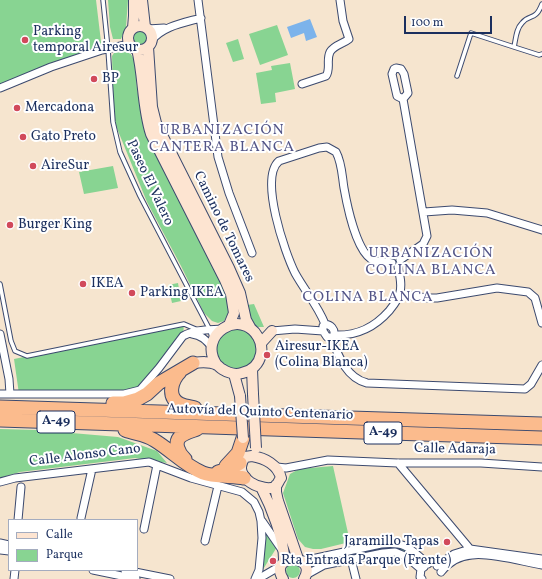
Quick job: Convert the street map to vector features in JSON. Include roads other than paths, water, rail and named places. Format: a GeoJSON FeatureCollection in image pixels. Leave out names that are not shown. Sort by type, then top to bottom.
{"type":"FeatureCollection","features":[{"type":"Feature","properties":{"kind":"highway"},"geometry":{"type":"LineString","coordinates":[[52,408],[124,403],[138,399],[147,394],[159,383],[188,366]]}},
{"type":"Feature","properties":{"kind":"highway"},"geometry":{"type":"LineString","coordinates":[[188,366],[175,378],[171,391],[173,397],[180,404],[213,414]]}},
{"type":"Feature","properties":{"kind":"highway","name":"Autovía del Quinto Centenario"},"geometry":{"type":"LineString","coordinates":[[0,406],[542,424]]}},
{"type":"Feature","properties":{"kind":"highway","name":"Autovía del Quinto Centenario"},"geometry":{"type":"LineString","coordinates":[[0,420],[542,438]]}},
{"type":"Feature","properties":{"kind":"highway"},"geometry":{"type":"LineString","coordinates":[[112,424],[131,432],[143,434],[163,446],[182,461],[205,474],[244,478]]}},
{"type":"Feature","properties":{"kind":"highway"},"geometry":{"type":"LineString","coordinates":[[202,427],[180,436],[177,448],[181,456],[206,471],[217,472],[232,468],[243,460]]}},
{"type":"Feature","properties":{"kind":"highway"},"geometry":{"type":"LineString","coordinates":[[217,472],[228,465],[238,454],[243,438]]}},
{"type":"Feature","properties":{"kind":"street"},"geometry":{"type":"LineString","coordinates":[[133,46],[128,37],[133,28],[134,0]]}},
{"type":"Feature","properties":{"kind":"street"},"geometry":{"type":"LineString","coordinates":[[142,0],[147,28],[151,35],[150,44]]}},
{"type":"Feature","properties":{"kind":"street"},"geometry":{"type":"LineString","coordinates":[[198,0],[218,157],[229,193],[252,253]]}},
{"type":"Feature","properties":{"kind":"street"},"geometry":{"type":"LineString","coordinates":[[302,84],[326,76],[329,70],[329,53],[334,47],[349,39],[343,21],[340,0]]}},
{"type":"Feature","properties":{"kind":"street"},"geometry":{"type":"LineString","coordinates":[[0,88],[51,67],[102,50],[133,46],[141,50],[150,44],[156,34],[166,28],[201,18]]}},
{"type":"Feature","properties":{"kind":"street"},"geometry":{"type":"LineString","coordinates":[[133,28],[139,26],[147,28],[166,28]]}},
{"type":"Feature","properties":{"kind":"street","name":"Camino de Tomares"},"geometry":{"type":"LineString","coordinates":[[150,44],[152,107],[156,123],[229,268],[240,293],[246,320],[254,331]]}},
{"type":"Feature","properties":{"kind":"street","name":"Camino de Tomares"},"geometry":{"type":"LineString","coordinates":[[133,46],[139,59],[146,120],[151,134],[231,294],[234,313],[225,327]]}},
{"type":"Feature","properties":{"kind":"street"},"geometry":{"type":"LineString","coordinates":[[399,263],[423,244],[427,236],[403,99]]}},
{"type":"Feature","properties":{"kind":"street"},"geometry":{"type":"LineString","coordinates":[[324,328],[295,273],[284,248],[275,214],[272,176],[275,165],[278,162],[319,148],[327,147],[336,152],[340,161],[344,190],[352,224],[359,244],[369,258],[374,261],[392,263],[395,258],[399,263],[401,285],[400,294],[392,308],[384,317],[371,327],[353,334],[332,336]]}},
{"type":"Feature","properties":{"kind":"street"},"geometry":{"type":"LineString","coordinates":[[424,212],[452,210],[487,213],[542,230]]}},
{"type":"Feature","properties":{"kind":"street"},"geometry":{"type":"LineString","coordinates":[[400,294],[437,298],[497,288],[524,291],[531,293],[535,298],[542,323]]}},
{"type":"Feature","properties":{"kind":"street"},"geometry":{"type":"LineString","coordinates":[[0,394],[124,394],[140,390],[183,336],[188,333],[239,324],[254,331],[332,327],[332,336],[345,367],[356,379],[367,383],[525,389],[531,384],[542,365]]}},
{"type":"Feature","properties":{"kind":"street"},"geometry":{"type":"LineString","coordinates":[[188,366],[202,358],[212,345],[216,335],[225,327]]}},
{"type":"Feature","properties":{"kind":"street"},"geometry":{"type":"LineString","coordinates":[[188,366],[205,362],[218,365],[234,374],[240,374],[252,369],[259,359],[262,351],[261,343],[254,331]]}},
{"type":"Feature","properties":{"kind":"street"},"geometry":{"type":"LineString","coordinates":[[261,343],[272,331]]}},
{"type":"Feature","properties":{"kind":"street"},"geometry":{"type":"LineString","coordinates":[[188,333],[199,335],[212,345],[213,357],[218,365]]}},
{"type":"Feature","properties":{"kind":"street"},"geometry":{"type":"LineString","coordinates":[[0,334],[10,379],[10,394]]}},
{"type":"Feature","properties":{"kind":"street"},"geometry":{"type":"LineString","coordinates":[[252,369],[258,453],[277,467],[279,482]]}},
{"type":"Feature","properties":{"kind":"street"},"geometry":{"type":"LineString","coordinates":[[234,374],[240,396],[243,438],[243,460],[240,472],[244,478],[261,487],[269,489],[279,482]]}},
{"type":"Feature","properties":{"kind":"street"},"geometry":{"type":"LineString","coordinates":[[243,460],[258,453]]}},
{"type":"Feature","properties":{"kind":"street","name":"Calle Adaraja"},"geometry":{"type":"LineString","coordinates":[[277,467],[286,468],[328,460],[398,463],[481,463],[542,467]]}},
{"type":"Feature","properties":{"kind":"street","name":"Calle Alonso Cano"},"geometry":{"type":"LineString","coordinates":[[0,482],[15,478],[149,462],[191,478],[242,492],[254,502],[260,512],[262,521],[259,570],[255,579]]}},
{"type":"Feature","properties":{"kind":"street"},"geometry":{"type":"LineString","coordinates":[[398,463],[470,549]]}},
{"type":"Feature","properties":{"kind":"street"},"geometry":{"type":"LineString","coordinates":[[144,529],[158,465]]}},
{"type":"Feature","properties":{"kind":"street"},"geometry":{"type":"LineString","coordinates":[[296,465],[287,470],[279,482],[276,492],[299,560],[305,566],[305,578]]}},
{"type":"Feature","properties":{"kind":"street"},"geometry":{"type":"LineString","coordinates":[[81,518],[92,469]]}},
{"type":"Feature","properties":{"kind":"street"},"geometry":{"type":"LineString","coordinates":[[15,478],[21,487],[34,476]]}},
{"type":"Feature","properties":{"kind":"street"},"geometry":{"type":"LineString","coordinates":[[205,541],[218,486]]}},
{"type":"Feature","properties":{"kind":"street","name":"Calle Alonso Cano"},"geometry":{"type":"LineString","coordinates":[[18,519],[21,487]]}},
{"type":"Feature","properties":{"kind":"street"},"geometry":{"type":"LineString","coordinates":[[261,487],[269,503],[281,540],[283,564],[280,573],[283,579]]}},
{"type":"Feature","properties":{"kind":"street"},"geometry":{"type":"LineString","coordinates":[[262,521],[283,551]]}},
{"type":"Feature","properties":{"kind":"street"},"geometry":{"type":"LineString","coordinates":[[258,579],[289,559],[307,560],[381,544],[394,543],[406,546],[415,551],[439,573]]}},
{"type":"Feature","properties":{"kind":"street"},"geometry":{"type":"LineString","coordinates":[[439,573],[454,554],[470,549],[542,559]]}},
{"type":"Feature","properties":{"kind":"street"},"geometry":{"type":"LineString","coordinates":[[305,578],[324,565],[383,553],[395,552],[407,557],[420,576],[428,564]]}},
{"type":"Feature","properties":{"kind":"street"},"geometry":{"type":"LineString","coordinates":[[439,573],[446,566],[457,559],[473,554],[542,565]]}},
{"type":"Feature","properties":{"kind":"street"},"geometry":{"type":"LineString","coordinates":[[351,559],[356,579]]}},
{"type":"Feature","properties":{"kind":"street"},"geometry":{"type":"LineString","coordinates":[[99,571],[136,579]]}},
{"type":"Feature","properties":{"kind":"street"},"geometry":{"type":"LineString","coordinates":[[130,571],[170,579]]}},
{"type":"Feature","properties":{"kind":"lane","name":"Paseo El Valero"},"geometry":{"type":"LineString","coordinates":[[103,0],[113,122],[120,152],[140,196],[210,330],[212,345]]}},
{"type":"Feature","properties":{"kind":"lane"},"geometry":{"type":"LineString","coordinates":[[514,47],[517,29],[523,21],[539,13],[542,4]]}},
{"type":"Feature","properties":{"kind":"lane"},"geometry":{"type":"LineString","coordinates":[[457,76],[471,33],[539,55],[542,54]]}},
{"type":"Feature","properties":{"kind":"lane"},"geometry":{"type":"LineString","coordinates":[[0,284],[11,341],[15,351],[27,356],[184,324],[199,331]]}},
{"type":"Feature","properties":{"kind":"water"},"geometry":{"type":"Polygon","coordinates":[[[310,19],[317,37],[306,41],[304,33],[291,38],[287,27],[310,19]]]}},
{"type":"Feature","properties":{"kind":"place","name":"Parking temporal Airesur"},"geometry":{"type":"Point","coordinates":[25,40]}},
{"type":"Feature","properties":{"kind":"place","name":"BP"},"geometry":{"type":"Point","coordinates":[94,79]}},
{"type":"Feature","properties":{"kind":"place","name":"Mercadona"},"geometry":{"type":"Point","coordinates":[17,108]}},
{"type":"Feature","properties":{"kind":"place","name":"Gato Preto"},"geometry":{"type":"Point","coordinates":[23,137]}},
{"type":"Feature","properties":{"kind":"place","name":"AireSur"},"geometry":{"type":"Point","coordinates":[33,166]}},
{"type":"Feature","properties":{"kind":"place","name":"Burger King"},"geometry":{"type":"Point","coordinates":[10,225]}},
{"type":"Feature","properties":{"kind":"place","name":"IKEA"},"geometry":{"type":"Point","coordinates":[83,284]}},
{"type":"Feature","properties":{"kind":"place","name":"Parking IKEA"},"geometry":{"type":"Point","coordinates":[132,293]}},
{"type":"Feature","properties":{"kind":"place","name":"Airesur-IKEA (Colina Blanca)"},"geometry":{"type":"Point","coordinates":[267,355]}},
{"type":"Feature","properties":{"kind":"place","name":"Jaramillo Tapas"},"geometry":{"type":"Point","coordinates":[447,542]}},
{"type":"Feature","properties":{"kind":"place","name":"Rta Entrada Parque (Frente)"},"geometry":{"type":"Point","coordinates":[273,561]}},
{"type":"Feature","properties":{"kind":"district","name":"URBANIZACIÓN CANTERA BLANCA"},"geometry":{"type":"Point","coordinates":[222,140]}},
{"type":"Feature","properties":{"kind":"district","name":"URBANIZACIÓN COLINA BLANCA"},"geometry":{"type":"Point","coordinates":[431,262]}},
{"type":"Feature","properties":{"kind":"district","name":"COLINA BLANCA"},"geometry":{"type":"Point","coordinates":[368,298]}}]}
